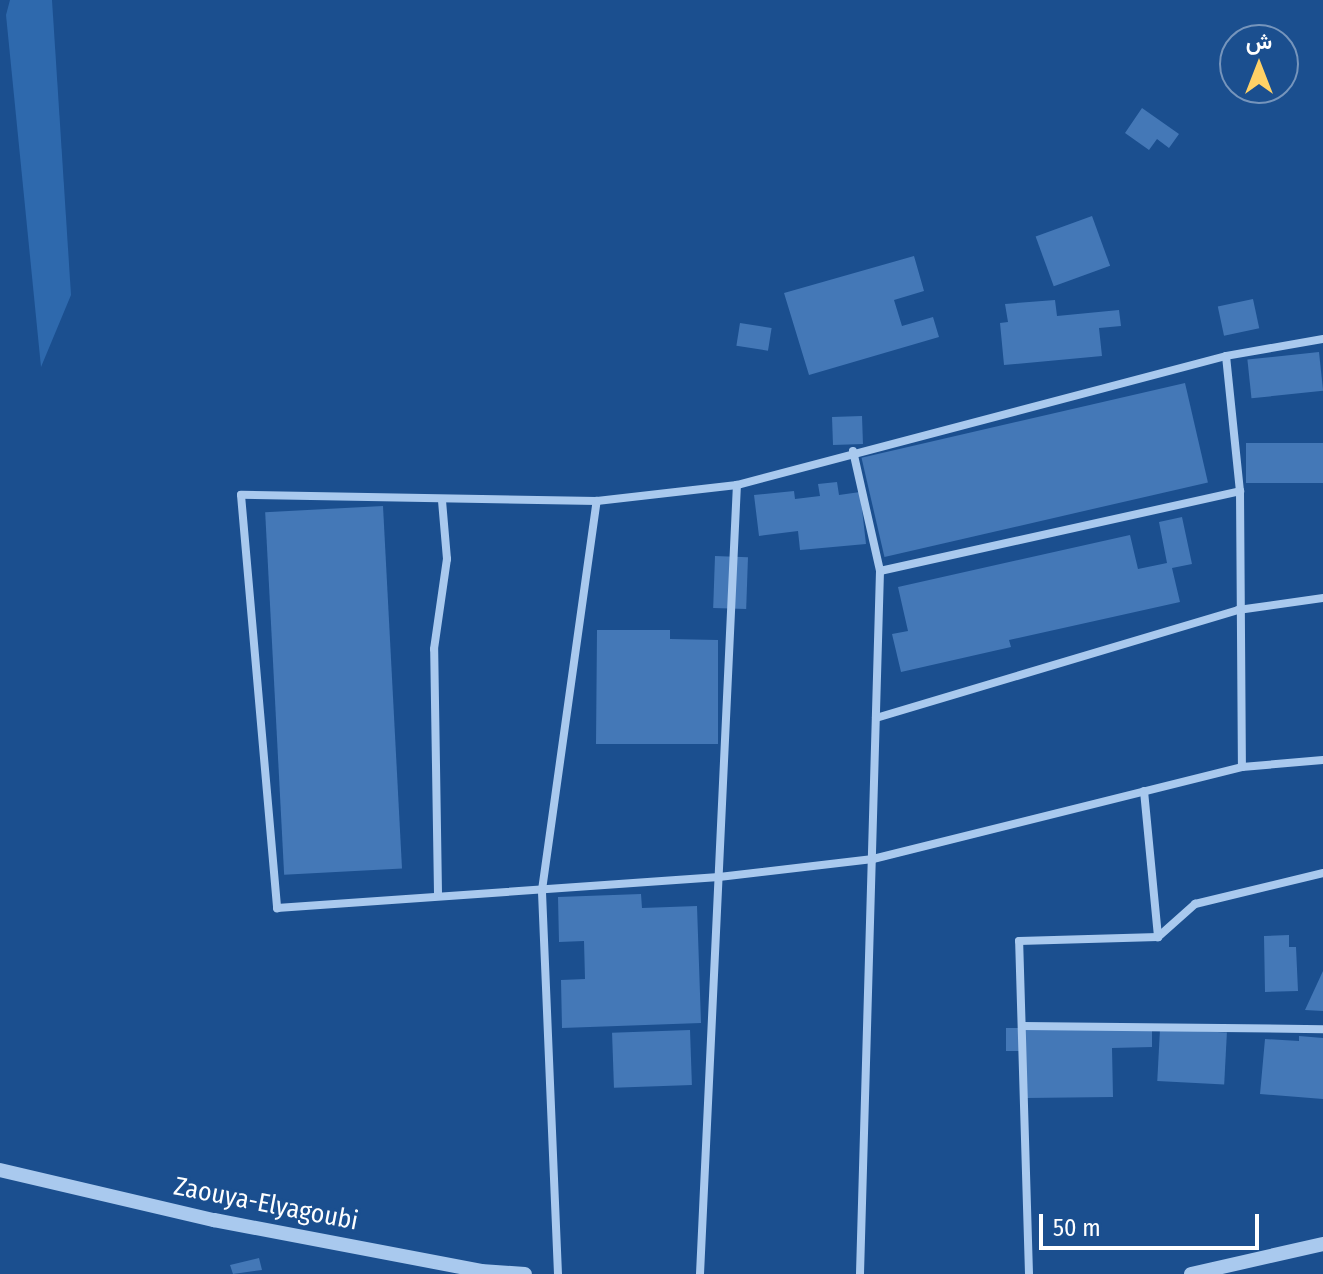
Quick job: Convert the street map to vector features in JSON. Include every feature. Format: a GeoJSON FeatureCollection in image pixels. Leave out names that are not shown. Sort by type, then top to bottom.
{"type":"FeatureCollection","features":[{"type":"Feature","properties":{"kind":"street"},"geometry":{"type":"LineString","coordinates":[[1323,339],[1226,356],[853,451],[737,485],[597,501],[442,501],[241,495],[277,908],[438,893],[542,890],[719,877],[873,859],[1242,767],[1323,760]]}},
{"type":"Feature","properties":{"kind":"street"},"geometry":{"type":"LineString","coordinates":[[1226,356],[1240,491],[1238,610],[1242,767]]}},
{"type":"Feature","properties":{"kind":"street"},"geometry":{"type":"LineString","coordinates":[[853,451],[880,571],[860,1274]]}},
{"type":"Feature","properties":{"kind":"street"},"geometry":{"type":"LineString","coordinates":[[700,1274],[737,485]]}},
{"type":"Feature","properties":{"kind":"street"},"geometry":{"type":"LineString","coordinates":[[880,571],[1240,491]]}},
{"type":"Feature","properties":{"kind":"street"},"geometry":{"type":"LineString","coordinates":[[438,893],[434,649],[447,559],[442,501]]}},
{"type":"Feature","properties":{"kind":"street"},"geometry":{"type":"LineString","coordinates":[[558,1274],[542,890],[597,501]]}},
{"type":"Feature","properties":{"kind":"street"},"geometry":{"type":"LineString","coordinates":[[876,718],[1238,610],[1323,598]]}},
{"type":"Feature","properties":{"kind":"street"},"geometry":{"type":"LineString","coordinates":[[1144,791],[1158,937]]}},
{"type":"Feature","properties":{"kind":"street"},"geometry":{"type":"LineString","coordinates":[[1029,1274],[1019,941],[1158,937],[1195,904],[1323,873]]}},
{"type":"Feature","properties":{"kind":"street"},"geometry":{"type":"LineString","coordinates":[[1022,1026],[1323,1029]]}},
{"type":"Feature","properties":{"kind":"street","name":"Zaouya-Elyagoubi"},"geometry":{"type":"LineString","coordinates":[[0,1170],[214,1220],[481,1271],[525,1274]]}},
{"type":"Feature","properties":{"kind":"street"},"geometry":{"type":"LineString","coordinates":[[1191,1274],[1323,1244]]}},
{"type":"Feature","properties":{"kind":"shaded area"},"geometry":{"type":"Polygon","coordinates":[[[10,0],[52,0],[71,295],[41,367],[6,15],[10,0]]]}},
{"type":"Feature","properties":{"kind":"building"},"geometry":{"type":"Polygon","coordinates":[[[1142,108],[1179,134],[1169,148],[1157,139],[1149,150],[1125,133],[1142,108]]]}},
{"type":"Feature","properties":{"kind":"building"},"geometry":{"type":"Polygon","coordinates":[[[1092,216],[1110,266],[1054,286],[1036,237],[1092,216]]]}},
{"type":"Feature","properties":{"kind":"building"},"geometry":{"type":"Polygon","coordinates":[[[914,256],[924,291],[894,300],[902,326],[933,317],[939,337],[809,375],[784,293],[914,256]]]}},
{"type":"Feature","properties":{"kind":"building"},"geometry":{"type":"Polygon","coordinates":[[[1253,299],[1259,328],[1224,336],[1218,306],[1253,299]]]}},
{"type":"Feature","properties":{"kind":"building"},"geometry":{"type":"Polygon","coordinates":[[[1055,300],[1057,316],[1119,310],[1121,326],[1099,328],[1102,356],[1004,365],[1000,323],[1008,322],[1005,304],[1055,300]]]}},
{"type":"Feature","properties":{"kind":"building"},"geometry":{"type":"Polygon","coordinates":[[[740,323],[772,328],[768,351],[736,346],[740,323]]]}},
{"type":"Feature","properties":{"kind":"building"},"geometry":{"type":"Polygon","coordinates":[[[1319,352],[1323,391],[1251,398],[1247,360],[1319,352]]]}},
{"type":"Feature","properties":{"kind":"building"},"geometry":{"type":"Polygon","coordinates":[[[1185,383],[1208,482],[884,557],[862,458],[1185,383]]]}},
{"type":"Feature","properties":{"kind":"building"},"geometry":{"type":"Polygon","coordinates":[[[862,416],[863,444],[833,445],[832,417],[862,416]]]}},
{"type":"Feature","properties":{"kind":"building"},"geometry":{"type":"Polygon","coordinates":[[[1246,443],[1323,443],[1323,483],[1246,483],[1246,443]]]}},
{"type":"Feature","properties":{"kind":"building"},"geometry":{"type":"Polygon","coordinates":[[[837,482],[839,495],[860,492],[866,544],[800,550],[798,531],[759,536],[754,495],[794,491],[795,499],[820,496],[818,484],[837,482]]]}},
{"type":"Feature","properties":{"kind":"building"},"geometry":{"type":"Polygon","coordinates":[[[383,506],[402,869],[284,875],[265,512],[383,506]]]}},
{"type":"Feature","properties":{"kind":"building"},"geometry":{"type":"Polygon","coordinates":[[[1182,517],[1192,564],[1172,568],[1180,602],[1009,640],[1011,647],[901,672],[892,634],[908,631],[898,587],[1130,535],[1138,569],[1167,563],[1159,522],[1182,517]]]}},
{"type":"Feature","properties":{"kind":"building"},"geometry":{"type":"Polygon","coordinates":[[[715,556],[748,557],[746,609],[713,608],[715,556]]]}},
{"type":"Feature","properties":{"kind":"building"},"geometry":{"type":"Polygon","coordinates":[[[597,630],[670,630],[670,639],[718,640],[718,744],[596,744],[597,630]]]}},
{"type":"Feature","properties":{"kind":"building"},"geometry":{"type":"Polygon","coordinates":[[[641,894],[642,908],[697,906],[701,1023],[562,1028],[561,980],[585,979],[584,941],[559,942],[558,897],[641,894]]]}},
{"type":"Feature","properties":{"kind":"building"},"geometry":{"type":"Polygon","coordinates":[[[1289,935],[1289,947],[1296,947],[1298,991],[1265,992],[1264,936],[1289,935]]]}},
{"type":"Feature","properties":{"kind":"building"},"geometry":{"type":"Polygon","coordinates":[[[1323,971],[1323,1011],[1305,1010],[1323,971]]]}},
{"type":"Feature","properties":{"kind":"building"},"geometry":{"type":"Polygon","coordinates":[[[1152,1027],[1152,1047],[1112,1048],[1113,1097],[1026,1098],[1026,1051],[1006,1051],[1006,1028],[1152,1027]]]}},
{"type":"Feature","properties":{"kind":"building"},"geometry":{"type":"Polygon","coordinates":[[[1160,1029],[1227,1033],[1224,1084],[1157,1081],[1160,1029]]]}},
{"type":"Feature","properties":{"kind":"building"},"geometry":{"type":"Polygon","coordinates":[[[690,1030],[692,1085],[614,1088],[612,1033],[690,1030]]]}},
{"type":"Feature","properties":{"kind":"building"},"geometry":{"type":"Polygon","coordinates":[[[1299,1036],[1323,1038],[1323,1099],[1260,1094],[1265,1039],[1299,1041],[1299,1036]]]}},
{"type":"Feature","properties":{"kind":"building"},"geometry":{"type":"Polygon","coordinates":[[[259,1258],[262,1270],[233,1274],[230,1265],[259,1258]]]}}]}
